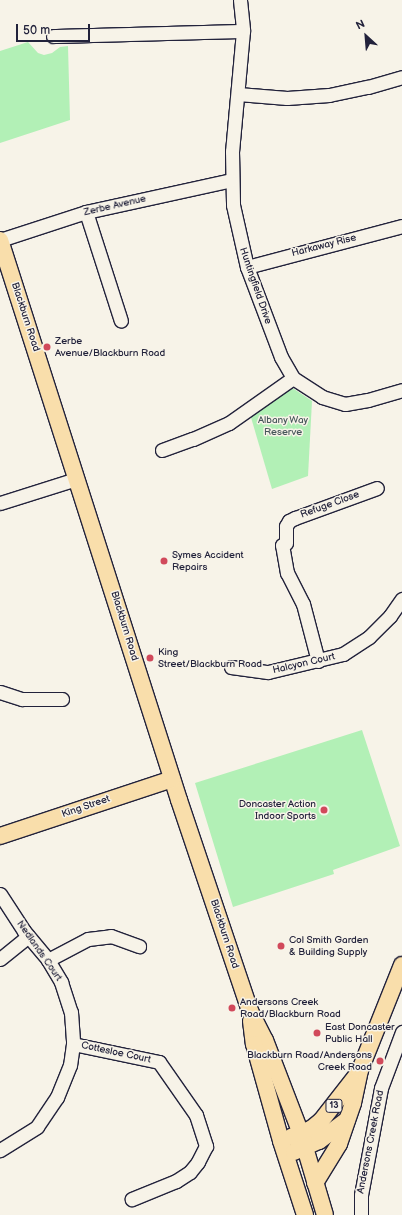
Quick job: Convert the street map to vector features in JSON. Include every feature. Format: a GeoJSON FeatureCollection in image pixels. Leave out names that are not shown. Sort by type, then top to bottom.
{"type":"FeatureCollection","features":[{"type":"Feature","properties":{"kind":"main road","name":"Blackburn Road"},"geometry":{"type":"LineString","coordinates":[[0,240],[172,779],[250,1011],[265,1040],[303,1141],[325,1215]]}},
{"type":"Feature","properties":{"kind":"main road","name":"King Street"},"geometry":{"type":"LineString","coordinates":[[0,836],[172,779]]}},
{"type":"Feature","properties":{"kind":"main road","name":"13"},"geometry":{"type":"LineString","coordinates":[[316,1182],[339,1144],[353,1104],[360,1070],[402,965]]}},
{"type":"Feature","properties":{"kind":"main road","name":"Blackburn Road"},"geometry":{"type":"LineString","coordinates":[[250,1011],[254,1044],[285,1155],[305,1215]]}},
{"type":"Feature","properties":{"kind":"main road","name":"13"},"geometry":{"type":"LineString","coordinates":[[303,1141],[330,1113],[360,1070]]}},
{"type":"Feature","properties":{"kind":"main road"},"geometry":{"type":"LineString","coordinates":[[285,1155],[303,1141],[319,1141],[347,1120]]}},
{"type":"Feature","properties":{"kind":"street","name":"Huntingfield Drive"},"geometry":{"type":"LineString","coordinates":[[240,0],[243,31],[232,151],[231,180],[233,205],[247,267],[281,357],[293,378],[322,398],[345,404],[368,400],[402,390]]}},
{"type":"Feature","properties":{"kind":"street"},"geometry":{"type":"LineString","coordinates":[[53,36],[243,31]]}},
{"type":"Feature","properties":{"kind":"street"},"geometry":{"type":"LineString","coordinates":[[238,94],[287,98],[329,94],[402,77]]}},
{"type":"Feature","properties":{"kind":"street","name":"Zerbe Avenue"},"geometry":{"type":"LineString","coordinates":[[0,240],[86,212],[231,180]]}},
{"type":"Feature","properties":{"kind":"street"},"geometry":{"type":"LineString","coordinates":[[86,212],[121,321]]}},
{"type":"Feature","properties":{"kind":"street","name":"Harkaway Rise"},"geometry":{"type":"LineString","coordinates":[[247,267],[402,226]]}},
{"type":"Feature","properties":{"kind":"street"},"geometry":{"type":"LineString","coordinates":[[162,450],[193,440],[229,423],[293,378]]}},
{"type":"Feature","properties":{"kind":"street"},"geometry":{"type":"LineString","coordinates":[[0,503],[76,479]]}},
{"type":"Feature","properties":{"kind":"street","name":"Refuge Close"},"geometry":{"type":"LineString","coordinates":[[318,661],[303,604],[287,573],[282,545],[286,543],[286,526],[289,521],[295,518],[377,488]]}},
{"type":"Feature","properties":{"kind":"street","name":"Halcyon Court"},"geometry":{"type":"LineString","coordinates":[[231,667],[268,672],[343,654],[369,637],[390,616],[402,599]]}},
{"type":"Feature","properties":{"kind":"street"},"geometry":{"type":"LineString","coordinates":[[0,692],[22,699],[62,699]]}},
{"type":"Feature","properties":{"kind":"street","name":"Nedlands Court"},"geometry":{"type":"LineString","coordinates":[[0,894],[28,936],[48,960],[61,982],[71,1012],[73,1044],[70,1065],[57,1097],[37,1127],[0,1150]]}},
{"type":"Feature","properties":{"kind":"street"},"geometry":{"type":"LineString","coordinates":[[0,959],[28,936]]}},
{"type":"Feature","properties":{"kind":"street"},"geometry":{"type":"LineString","coordinates":[[48,960],[88,939],[112,936],[138,946]]}},
{"type":"Feature","properties":{"kind":"street","name":"Andersons Creek Road"},"geometry":{"type":"LineString","coordinates":[[360,1211],[381,1088],[402,1032]]}},
{"type":"Feature","properties":{"kind":"street","name":"Cottesloe Court"},"geometry":{"type":"LineString","coordinates":[[73,1044],[159,1062],[196,1115],[206,1146],[198,1162],[190,1172],[176,1181],[132,1199]]}},
{"type":"Feature","properties":{"kind":"green space"},"geometry":{"type":"Polygon","coordinates":[[[28,42],[38,53],[44,55],[52,53],[60,47],[68,46],[70,120],[0,143],[0,51],[28,42]]]}},
{"type":"Feature","properties":{"kind":"green space","name":"Albany Way Reserve"},"geometry":{"type":"Polygon","coordinates":[[[288,385],[312,401],[308,476],[272,489],[250,414],[288,385]]]}},
{"type":"Feature","properties":{"kind":"green space"},"geometry":{"type":"Polygon","coordinates":[[[362,730],[400,846],[333,870],[334,874],[233,907],[195,783],[362,730]]]}},
{"type":"Feature","properties":{"kind":"place","name":"Zerbe Avenue/Blackburn Road"},"geometry":{"type":"Point","coordinates":[47,347]}},
{"type":"Feature","properties":{"kind":"place","name":"Symes Accident Repairs"},"geometry":{"type":"Point","coordinates":[164,561]}},
{"type":"Feature","properties":{"kind":"place","name":"King Street/Blackburn Road"},"geometry":{"type":"Point","coordinates":[150,658]}},
{"type":"Feature","properties":{"kind":"place","name":"Doncaster Action Indoor Sports"},"geometry":{"type":"Point","coordinates":[324,810]}},
{"type":"Feature","properties":{"kind":"place","name":"Col Smith Garden & Building Supply"},"geometry":{"type":"Point","coordinates":[281,946]}},
{"type":"Feature","properties":{"kind":"place","name":"Andersons Creek Road/Blackburn Road"},"geometry":{"type":"Point","coordinates":[232,1008]}},
{"type":"Feature","properties":{"kind":"place","name":"East Doncaster Public Hall"},"geometry":{"type":"Point","coordinates":[317,1033]}},
{"type":"Feature","properties":{"kind":"place","name":"Blackburn Road/Andersons Creek Road"},"geometry":{"type":"Point","coordinates":[380,1061]}}]}
